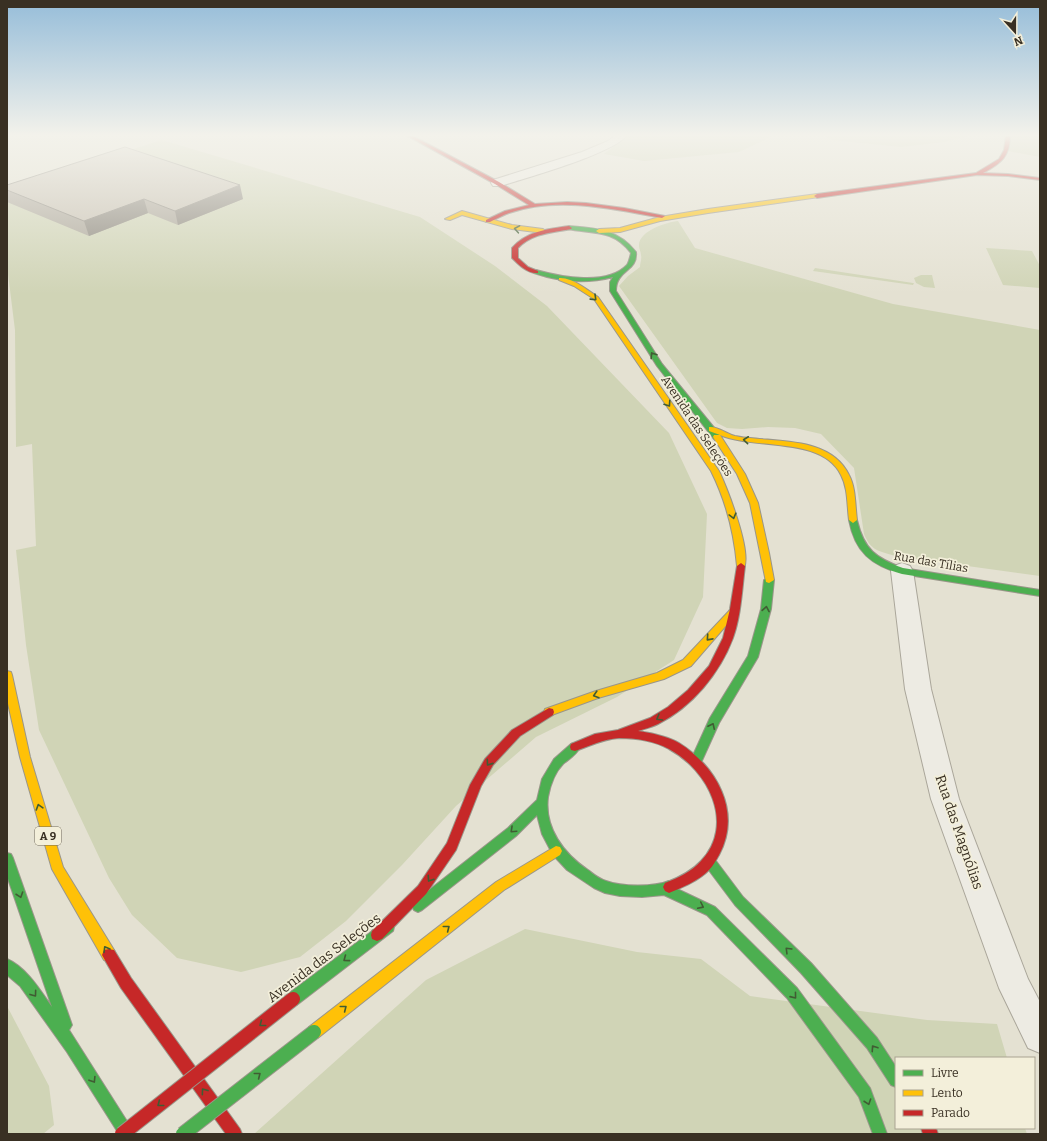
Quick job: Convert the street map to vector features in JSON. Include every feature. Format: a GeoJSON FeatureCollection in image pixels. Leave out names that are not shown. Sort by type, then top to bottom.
{"type":"FeatureCollection","features":[{"type":"Feature","properties":{"kind":"main road"},"geometry":{"type":"LineString","coordinates":[[505,188],[534,206]]}},
{"type":"Feature","properties":{"kind":"main road"},"geometry":{"type":"LineString","coordinates":[[639,232],[671,217],[881,188]]}},
{"type":"Feature","properties":{"kind":"main road"},"geometry":{"type":"LineString","coordinates":[[488,221],[510,211],[534,206],[582,204],[671,217]]}},
{"type":"Feature","properties":{"kind":"main road"},"geometry":{"type":"LineString","coordinates":[[630,210],[642,217],[643,222],[632,248]]}},
{"type":"Feature","properties":{"kind":"main road"},"geometry":{"type":"LineString","coordinates":[[462,224],[448,219],[462,213],[519,229],[548,231]]}},
{"type":"Feature","properties":{"kind":"main road"},"geometry":{"type":"LineString","coordinates":[[599,231],[616,236],[632,248],[634,253],[632,262],[622,270],[595,279],[561,279],[540,275],[523,267],[515,258],[512,245],[523,239],[548,231],[569,228],[599,231],[620,230],[639,232],[685,215]]}},
{"type":"Feature","properties":{"kind":"main road","name":"Avenida das Seleções"},"geometry":{"type":"LineString","coordinates":[[622,270],[615,279],[612,286],[613,291],[659,365],[712,430],[741,474],[754,503],[762,534],[769,582],[766,609],[753,657],[714,721],[696,762]]}},
{"type":"Feature","properties":{"kind":"main road","name":"Avenida das Seleções"},"geometry":{"type":"LineString","coordinates":[[561,279],[576,285],[596,298],[674,413],[716,471],[726,493],[740,548],[741,570],[735,609],[728,638],[713,668],[692,693],[672,710],[654,721],[618,734],[595,738],[574,748],[557,763],[546,782],[541,803],[544,828],[556,851],[577,872],[604,887],[635,892],[665,889],[690,878],[709,861],[721,837],[723,810],[714,784],[696,762],[673,746],[666,743],[646,736],[618,734]]}},
{"type":"Feature","properties":{"kind":"main road"},"geometry":{"type":"LineString","coordinates":[[712,430],[738,439],[781,444]]}},
{"type":"Feature","properties":{"kind":"main road","name":"Rua das Tílias"},"geometry":{"type":"LineString","coordinates":[[757,451],[781,444],[798,446],[821,453],[835,461],[842,468],[848,480],[854,532],[858,543],[865,553],[875,561],[902,571],[1040,593]]}},
{"type":"Feature","properties":{"kind":"main road"},"geometry":{"type":"LineString","coordinates":[[741,474],[743,462]]}},
{"type":"Feature","properties":{"kind":"main road"},"geometry":{"type":"LineString","coordinates":[[377,935],[422,890],[452,846],[476,785],[489,762],[516,733],[545,713],[596,695],[660,676],[687,663],[735,609]]}},
{"type":"Feature","properties":{"kind":"main road","name":"A 9"},"geometry":{"type":"LineString","coordinates":[[7,675],[25,757],[58,869],[126,983],[235,1134]]}},
{"type":"Feature","properties":{"kind":"main road","name":"Avenida das Seleções"},"geometry":{"type":"LineString","coordinates":[[122,1134],[293,999],[442,888],[506,836],[541,803]]}},
{"type":"Feature","properties":{"kind":"main road"},"geometry":{"type":"LineString","coordinates":[[183,1134],[500,886],[556,851]]}},
{"type":"Feature","properties":{"kind":"main road"},"geometry":{"type":"LineString","coordinates":[[7,858],[72,1047]]}},
{"type":"Feature","properties":{"kind":"main road"},"geometry":{"type":"LineString","coordinates":[[709,861],[739,901],[806,968],[872,1043],[895,1078]]}},
{"type":"Feature","properties":{"kind":"main road"},"geometry":{"type":"LineString","coordinates":[[665,889],[711,911],[792,993],[865,1093],[880,1134]]}},
{"type":"Feature","properties":{"kind":"main road"},"geometry":{"type":"LineString","coordinates":[[7,966],[25,982],[72,1047],[128,1134]]}},
{"type":"Feature","properties":{"kind":"street","name":"Rua das Magnólias"},"geometry":{"type":"LineString","coordinates":[[902,571],[918,689],[945,799],[1015,988],[1040,1036]]}},
{"type":"Feature","properties":{"kind":"green space"},"geometry":{"type":"Polygon","coordinates":[[[324,188],[420,217],[495,266],[547,306],[669,433],[707,514],[703,597],[674,660],[617,697],[536,737],[456,806],[402,865],[346,921],[300,957],[241,972],[177,958],[132,915],[109,878],[39,730],[26,645],[16,550],[36,546],[32,444],[16,447],[15,330],[7,266],[7,189],[324,188]]]}},
{"type":"Feature","properties":{"kind":"green space"},"geometry":{"type":"Polygon","coordinates":[[[678,221],[695,248],[893,304],[1040,330],[1040,576],[895,556],[876,550],[864,534],[854,468],[821,434],[795,428],[727,428],[717,423],[619,286],[628,276],[640,267],[641,256],[639,246],[643,236],[661,225],[678,221]]]}},
{"type":"Feature","properties":{"kind":"green space"},"geometry":{"type":"Polygon","coordinates":[[[986,248],[1032,251],[1040,266],[1040,288],[1003,285],[986,248]]]}},
{"type":"Feature","properties":{"kind":"green space"},"geometry":{"type":"Polygon","coordinates":[[[815,268],[914,283],[913,285],[813,271],[815,268]]]}},
{"type":"Feature","properties":{"kind":"green space"},"geometry":{"type":"Polygon","coordinates":[[[921,275],[932,275],[935,288],[924,287],[916,283],[914,278],[921,275]]]}},
{"type":"Feature","properties":{"kind":"green space"},"geometry":{"type":"Polygon","coordinates":[[[525,929],[637,952],[701,959],[750,996],[927,1020],[997,1024],[1007,1057],[895,1057],[895,1129],[1025,1129],[1027,1134],[254,1134],[426,980],[525,929]]]}},
{"type":"Feature","properties":{"kind":"green space"},"geometry":{"type":"Polygon","coordinates":[[[7,1006],[49,1086],[54,1125],[43,1134],[7,1134],[7,1006]]]}},
{"type":"Feature","properties":{"kind":"building"},"geometry":{"type":"Polygon","coordinates":[[[7,188],[232,188],[175,211],[144,199],[84,221],[7,190],[7,188]]]}},
{"type":"Feature","properties":{"kind":"traffic: fast"},"geometry":{"type":"LineString","coordinates":[[536,272],[557,278],[584,280],[598,279],[622,272],[630,265],[634,253],[628,245],[614,235],[597,230],[569,228]]}},
{"type":"Feature","properties":{"kind":"traffic: fast"},"geometry":{"type":"LineString","coordinates":[[622,270],[613,282],[613,291],[659,365],[717,437]]}},
{"type":"Feature","properties":{"kind":"traffic: fast"},"geometry":{"type":"LineString","coordinates":[[853,520],[855,531],[863,547],[868,553],[882,563],[891,567],[902,571],[1040,593]]}},
{"type":"Feature","properties":{"kind":"traffic: fast"},"geometry":{"type":"LineString","coordinates":[[696,762],[714,721],[753,657],[766,609],[769,580]]}},
{"type":"Feature","properties":{"kind":"traffic: fast"},"geometry":{"type":"LineString","coordinates":[[575,747],[558,762],[548,779],[542,797],[543,816],[548,834],[557,851],[571,866],[605,887],[635,891],[665,889],[669,887]]}},
{"type":"Feature","properties":{"kind":"traffic: fast"},"geometry":{"type":"LineString","coordinates":[[418,906],[512,832],[541,803]]}},
{"type":"Feature","properties":{"kind":"traffic: fast"},"geometry":{"type":"LineString","coordinates":[[7,858],[65,1025]]}},
{"type":"Feature","properties":{"kind":"traffic: fast"},"geometry":{"type":"LineString","coordinates":[[709,861],[739,901],[806,968],[872,1043],[895,1078]]}},
{"type":"Feature","properties":{"kind":"traffic: fast"},"geometry":{"type":"LineString","coordinates":[[665,889],[711,911],[792,993],[865,1093],[880,1134]]}},
{"type":"Feature","properties":{"kind":"traffic: fast"},"geometry":{"type":"LineString","coordinates":[[293,999],[388,927]]}},
{"type":"Feature","properties":{"kind":"traffic: fast"},"geometry":{"type":"LineString","coordinates":[[7,966],[25,981],[72,1047],[128,1134]]}},
{"type":"Feature","properties":{"kind":"traffic: fast"},"geometry":{"type":"LineString","coordinates":[[183,1134],[314,1032]]}},
{"type":"Feature","properties":{"kind":"traffic: slow"},"geometry":{"type":"LineString","coordinates":[[599,231],[620,230],[660,219],[708,211],[817,196]]}},
{"type":"Feature","properties":{"kind":"traffic: slow"},"geometry":{"type":"LineString","coordinates":[[448,219],[462,213],[512,227],[543,231]]}},
{"type":"Feature","properties":{"kind":"traffic: slow"},"geometry":{"type":"LineString","coordinates":[[561,279],[576,285],[596,298],[715,471],[725,493],[733,517],[741,566]]}},
{"type":"Feature","properties":{"kind":"traffic: slow"},"geometry":{"type":"LineString","coordinates":[[712,429],[738,439],[797,445],[826,454],[837,462],[845,474],[850,491],[853,520]]}},
{"type":"Feature","properties":{"kind":"traffic: slow"},"geometry":{"type":"LineString","coordinates":[[717,437],[741,474],[754,503],[765,553],[769,580]]}},
{"type":"Feature","properties":{"kind":"traffic: slow"},"geometry":{"type":"LineString","coordinates":[[549,712],[596,695],[660,676],[687,663],[733,612]]}},
{"type":"Feature","properties":{"kind":"traffic: slow"},"geometry":{"type":"LineString","coordinates":[[7,675],[25,757],[58,869],[109,955]]}},
{"type":"Feature","properties":{"kind":"traffic: slow"},"geometry":{"type":"LineString","coordinates":[[314,1032],[500,886],[556,851]]}},
{"type":"Feature","properties":{"kind":"traffic: jam"},"geometry":{"type":"LineString","coordinates":[[506,188],[535,206]]}},
{"type":"Feature","properties":{"kind":"traffic: jam"},"geometry":{"type":"LineString","coordinates":[[817,196],[873,188]]}},
{"type":"Feature","properties":{"kind":"traffic: jam"},"geometry":{"type":"LineString","coordinates":[[488,221],[510,211],[529,206],[567,203],[586,204],[662,216]]}},
{"type":"Feature","properties":{"kind":"traffic: jam"},"geometry":{"type":"LineString","coordinates":[[536,272],[526,268],[515,258],[515,248],[533,235],[547,231],[569,228]]}},
{"type":"Feature","properties":{"kind":"traffic: jam"},"geometry":{"type":"LineString","coordinates":[[575,747],[595,738],[618,734],[654,721],[672,710],[692,693],[713,668],[728,638],[735,609],[741,566]]}},
{"type":"Feature","properties":{"kind":"traffic: jam"},"geometry":{"type":"LineString","coordinates":[[377,935],[422,890],[452,846],[476,785],[489,762],[516,733],[549,712]]}},
{"type":"Feature","properties":{"kind":"traffic: jam"},"geometry":{"type":"LineString","coordinates":[[618,734],[640,736],[674,746],[689,756],[701,768],[711,782],[718,796],[722,812],[722,828],[718,845],[709,861],[701,870],[686,880],[669,887]]}},
{"type":"Feature","properties":{"kind":"traffic: jam"},"geometry":{"type":"LineString","coordinates":[[109,955],[126,983],[235,1134]]}},
{"type":"Feature","properties":{"kind":"traffic: jam"},"geometry":{"type":"LineString","coordinates":[[122,1134],[293,999]]}},
{"type":"Feature","properties":{"kind":"traffic: jam"},"geometry":{"type":"LineString","coordinates":[[928,1129],[931,1134]]}}]}
